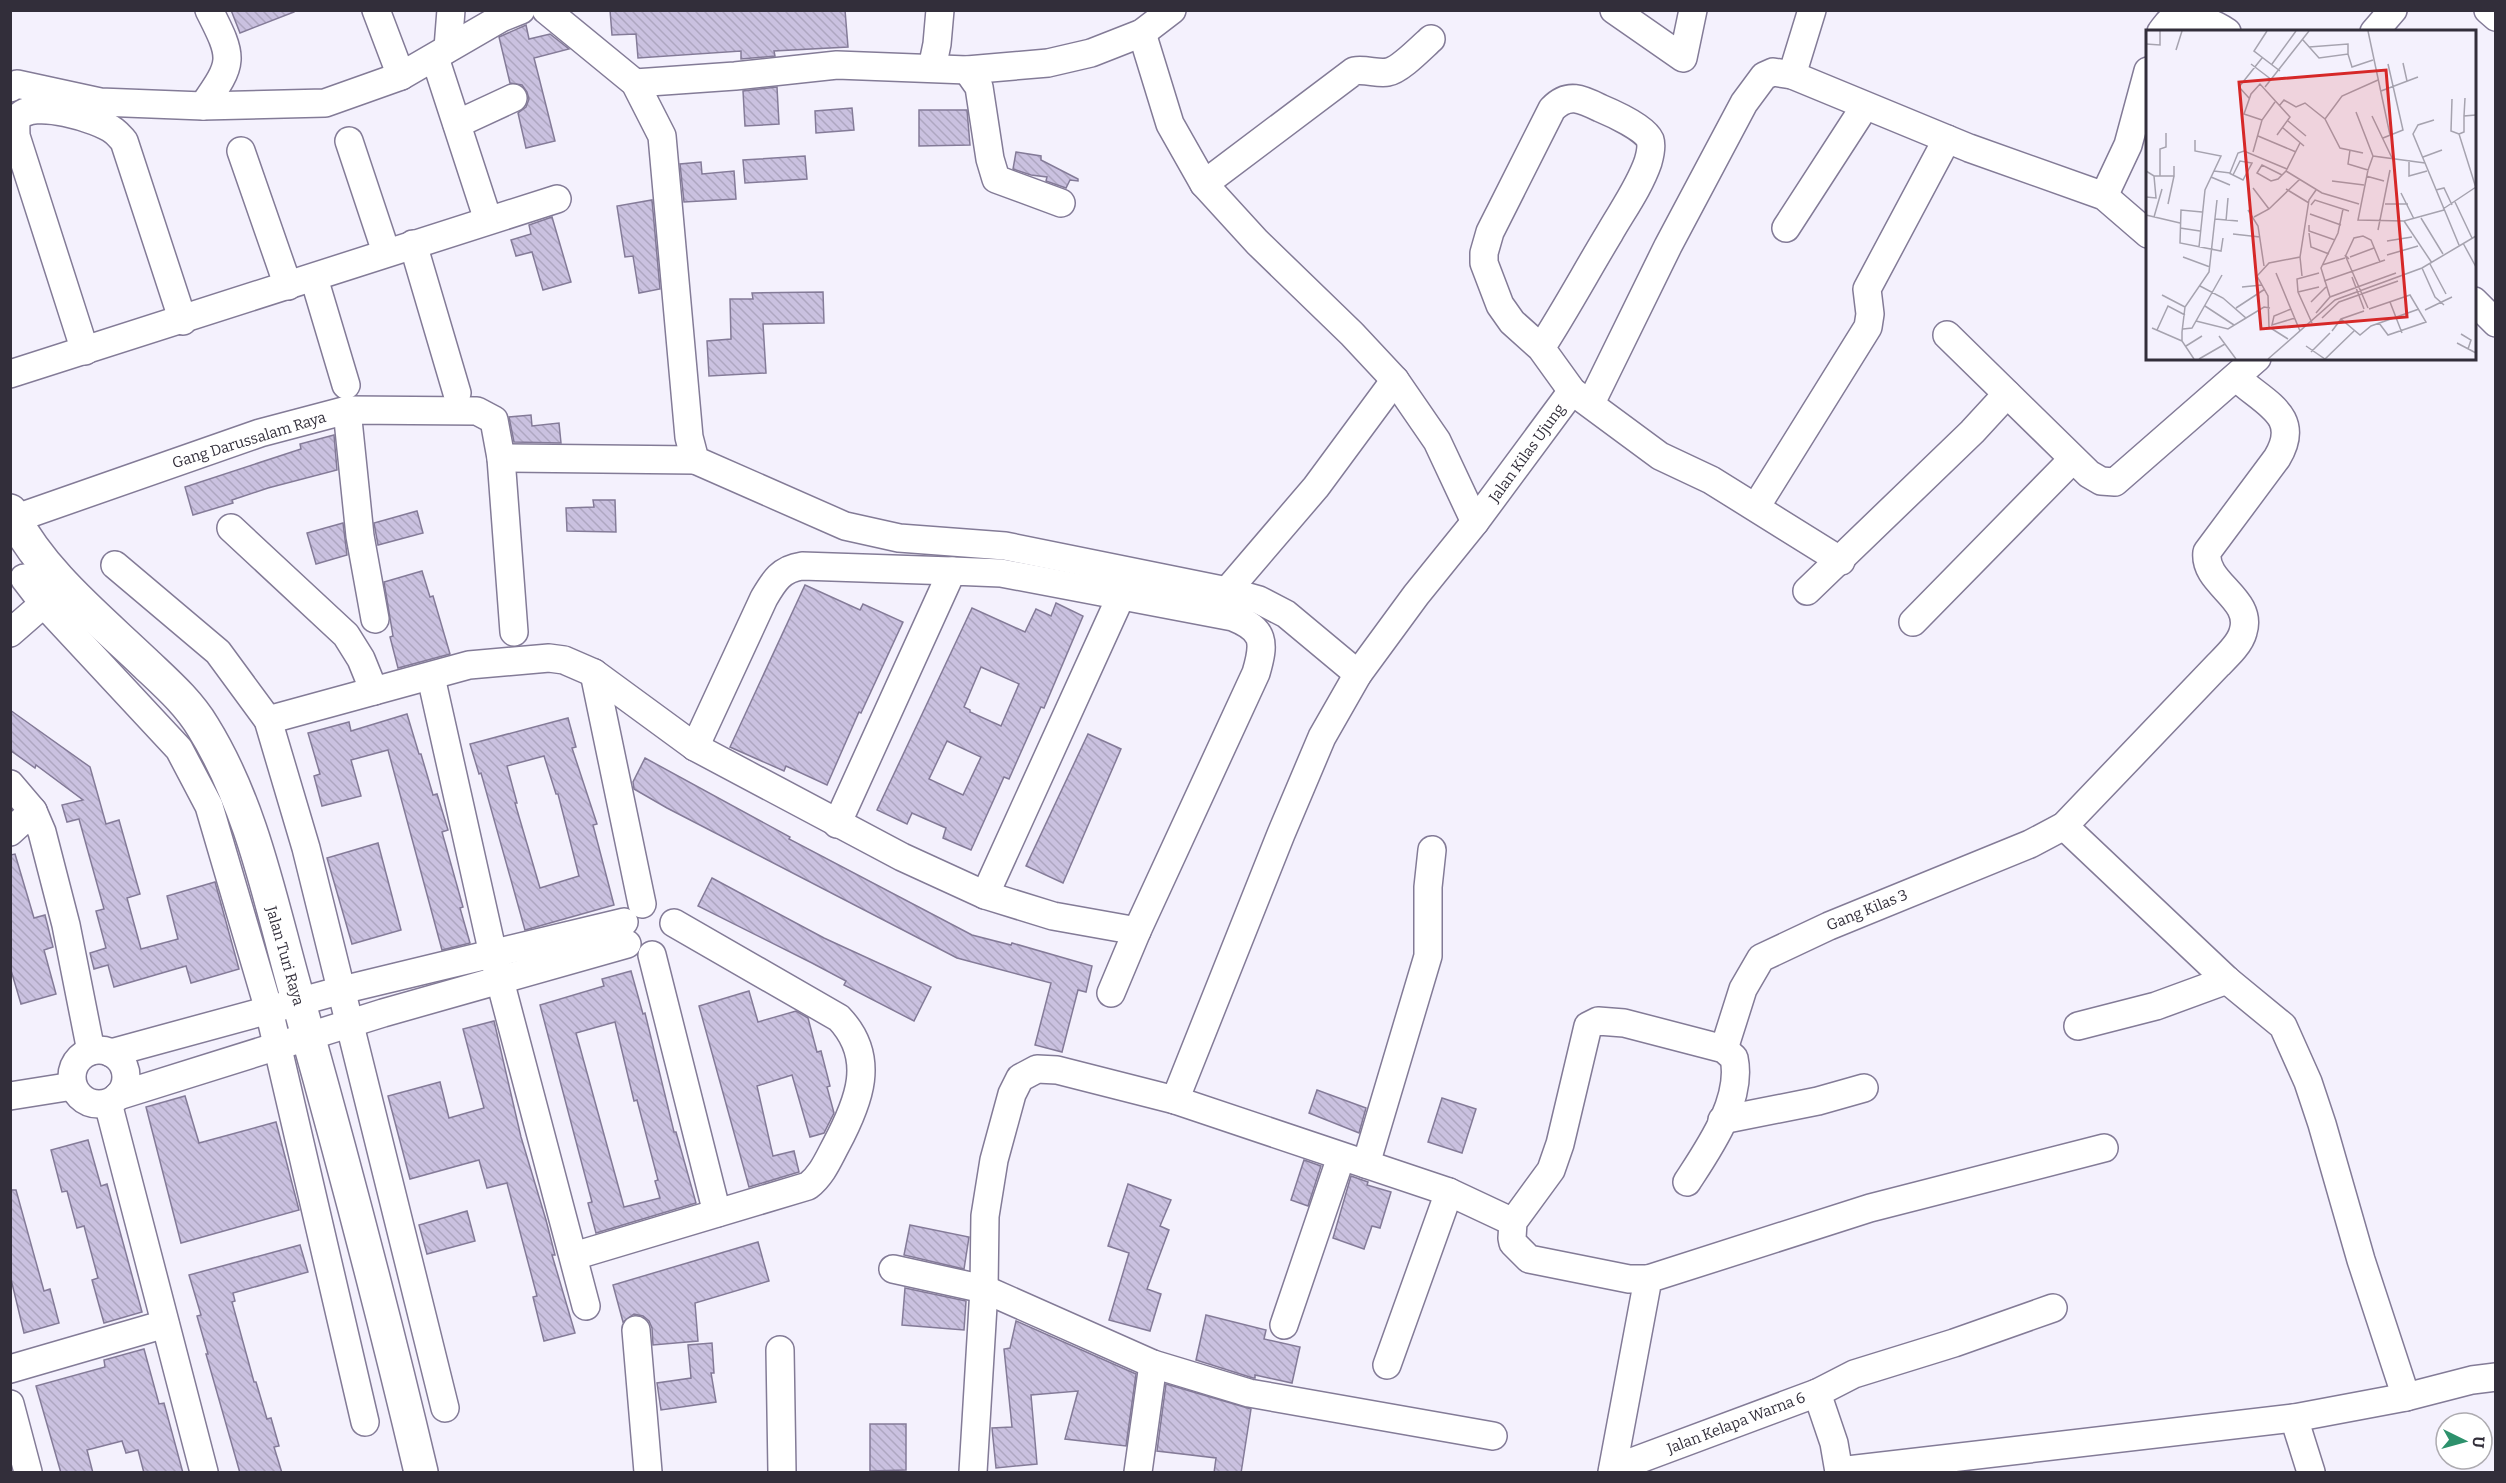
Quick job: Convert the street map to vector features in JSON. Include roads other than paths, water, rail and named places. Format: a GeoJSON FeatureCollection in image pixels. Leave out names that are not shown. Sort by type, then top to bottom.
{"type":"FeatureCollection","features":[{"type":"Feature","properties":{"kind":"street"},"geometry":{"type":"LineString","coordinates":[[203,106],[222,79],[227,68],[228,57],[226,46],[209,10]]}},
{"type":"Feature","properties":{"kind":"street"},"geometry":{"type":"LineString","coordinates":[[376,10],[401,76]]}},
{"type":"Feature","properties":{"kind":"street"},"geometry":{"type":"LineString","coordinates":[[451,10],[443,58],[457,124],[488,220]]}},
{"type":"Feature","properties":{"kind":"street"},"geometry":{"type":"LineString","coordinates":[[10,88],[17,84],[100,102],[203,106],[325,103],[401,76],[443,58],[501,18],[521,10]]}},
{"type":"Feature","properties":{"kind":"street"},"geometry":{"type":"LineString","coordinates":[[546,10],[635,83],[662,136],[689,437],[695,460]]}},
{"type":"Feature","properties":{"kind":"street"},"geometry":{"type":"LineString","coordinates":[[932,68],[940,10]]}},
{"type":"Feature","properties":{"kind":"street"},"geometry":{"type":"LineString","coordinates":[[635,83],[735,76],[837,65],[967,70],[1068,59],[1142,33],[1172,10]]}},
{"type":"Feature","properties":{"kind":"street"},"geometry":{"type":"LineString","coordinates":[[1614,10],[1683,58],[1693,10]]}},
{"type":"Feature","properties":{"kind":"street"},"geometry":{"type":"LineString","coordinates":[[1792,75],[1812,10]]}},
{"type":"Feature","properties":{"kind":"street"},"geometry":{"type":"LineString","coordinates":[[2376,30],[2393,10]]}},
{"type":"Feature","properties":{"kind":"street"},"geometry":{"type":"LineString","coordinates":[[2488,10],[2496,17]]}},
{"type":"Feature","properties":{"kind":"street"},"geometry":{"type":"LineString","coordinates":[[2166,20],[2199,18],[2224,30]]}},
{"type":"Feature","properties":{"kind":"street"},"geometry":{"type":"LineString","coordinates":[[1142,33],[1170,124],[1204,184],[1257,242],[1352,334],[1395,380],[1437,441],[1475,522]]}},
{"type":"Feature","properties":{"kind":"street"},"geometry":{"type":"LineString","coordinates":[[1204,184],[1354,71],[1363,69],[1388,73],[1431,39]]}},
{"type":"Feature","properties":{"kind":"street"},"geometry":{"type":"LineString","coordinates":[[967,70],[979,87],[990,159],[996,179],[1061,203]]}},
{"type":"Feature","properties":{"kind":"street"},"geometry":{"type":"LineString","coordinates":[[1841,561],[1711,480],[1660,456],[1581,397],[1668,246],[1744,103],[1764,76],[1773,72],[1792,75],[1947,139],[2104,196],[2146,232]]}},
{"type":"Feature","properties":{"kind":"street"},"geometry":{"type":"LineString","coordinates":[[2104,196],[2128,145],[2146,78]]}},
{"type":"Feature","properties":{"kind":"street"},"geometry":{"type":"LineString","coordinates":[[457,124],[513,98]]}},
{"type":"Feature","properties":{"kind":"street","name":"Jalan Kilas Ujung"},"geometry":{"type":"LineString","coordinates":[[1175,1100],[1322,737],[1358,674],[1416,595],[1581,397],[1541,348],[1512,321],[1500,305],[1486,273],[1484,253],[1490,232],[1552,109],[1567,98],[1582,99],[1645,133],[1650,140],[1650,151],[1648,162],[1634,191],[1541,348]]}},
{"type":"Feature","properties":{"kind":"street"},"geometry":{"type":"LineString","coordinates":[[1786,228],[1864,106]]}},
{"type":"Feature","properties":{"kind":"street"},"geometry":{"type":"LineString","coordinates":[[85,351],[16,136],[16,121],[20,116],[32,110],[53,110],[90,119],[114,130],[124,141],[183,321]]}},
{"type":"Feature","properties":{"kind":"street"},"geometry":{"type":"LineString","coordinates":[[1756,507],[1869,327],[1867,289],[1947,139]]}},
{"type":"Feature","properties":{"kind":"street"},"geometry":{"type":"LineString","coordinates":[[349,141],[386,252]]}},
{"type":"Feature","properties":{"kind":"street"},"geometry":{"type":"LineString","coordinates":[[241,151],[288,286]]}},
{"type":"Feature","properties":{"kind":"street"},"geometry":{"type":"LineString","coordinates":[[10,374],[183,321],[386,252],[557,199]]}},
{"type":"Feature","properties":{"kind":"street"},"geometry":{"type":"LineString","coordinates":[[413,244],[457,393]]}},
{"type":"Feature","properties":{"kind":"street"},"geometry":{"type":"LineString","coordinates":[[314,278],[346,397],[360,536],[375,619]]}},
{"type":"Feature","properties":{"kind":"street"},"geometry":{"type":"LineString","coordinates":[[2476,302],[2496,323]]}},
{"type":"Feature","properties":{"kind":"street"},"geometry":{"type":"LineString","coordinates":[[1947,335],[2096,480],[2115,482],[2255,360]]}},
{"type":"Feature","properties":{"kind":"street","name":"Gang Kilas 3"},"geometry":{"type":"LineString","coordinates":[[1724,1049],[1743,989],[1761,958],[1829,926],[2030,844],[2064,826],[2240,640],[2244,631],[2244,621],[2235,599],[2208,569],[2207,552],[2277,458],[2282,450],[2286,429],[2283,417],[2236,377]]}},
{"type":"Feature","properties":{"kind":"street"},"geometry":{"type":"LineString","coordinates":[[1227,591],[1316,487],[1395,380]]}},
{"type":"Feature","properties":{"kind":"street"},"geometry":{"type":"LineString","coordinates":[[1807,591],[1841,561],[2007,394]]}},
{"type":"Feature","properties":{"kind":"street","name":"Gang Darussalam Raya"},"geometry":{"type":"LineString","coordinates":[[12,515],[260,433],[346,397],[477,411],[494,420],[501,458],[514,632]]}},
{"type":"Feature","properties":{"kind":"street"},"geometry":{"type":"LineString","coordinates":[[501,458],[695,460],[845,526],[870,533],[899,538],[1005,546],[1227,591],[1258,600],[1286,614],[1358,674]]}},
{"type":"Feature","properties":{"kind":"street"},"geometry":{"type":"LineString","coordinates":[[1913,622],[2073,459]]}},
{"type":"Feature","properties":{"kind":"street","name":"Jalan Turi Raya"},"geometry":{"type":"LineString","coordinates":[[12,515],[26,576],[54,594],[177,693],[202,724],[227,771],[246,816],[293,1042],[421,1473]]}},
{"type":"Feature","properties":{"kind":"street"},"geometry":{"type":"LineString","coordinates":[[231,528],[346,635],[361,658],[374,691]]}},
{"type":"Feature","properties":{"kind":"street"},"geometry":{"type":"LineString","coordinates":[[115,565],[218,652],[268,720],[306,848],[445,1408]]}},
{"type":"Feature","properties":{"kind":"street"},"geometry":{"type":"LineString","coordinates":[[695,747],[764,598],[776,578],[784,571],[802,566],[1000,573],[1233,617],[1257,630],[1261,644],[1256,673],[1137,931],[1111,993]]}},
{"type":"Feature","properties":{"kind":"street"},"geometry":{"type":"LineString","coordinates":[[837,824],[952,571]]}},
{"type":"Feature","properties":{"kind":"street"},"geometry":{"type":"LineString","coordinates":[[10,633],[54,594]]}},
{"type":"Feature","properties":{"kind":"street"},"geometry":{"type":"LineString","coordinates":[[985,895],[1121,596]]}},
{"type":"Feature","properties":{"kind":"street"},"geometry":{"type":"LineString","coordinates":[[268,720],[469,665],[549,658],[579,665],[594,673],[695,747],[902,857],[985,895],[1053,916],[1137,931]]}},
{"type":"Feature","properties":{"kind":"street"},"geometry":{"type":"LineString","coordinates":[[594,673],[631,923],[638,953],[652,955],[667,947],[672,940],[674,923],[671,915],[658,905],[631,923],[501,980],[293,1042],[113,1100],[94,1104],[87,1102],[81,1098],[73,1086],[73,1068],[77,1061],[101,1052],[342,990],[631,923]]}},
{"type":"Feature","properties":{"kind":"street"},"geometry":{"type":"LineString","coordinates":[[431,677],[494,954],[586,1306]]}},
{"type":"Feature","properties":{"kind":"street"},"geometry":{"type":"LineString","coordinates":[[10,784],[33,811],[42,832],[101,1052]]}},
{"type":"Feature","properties":{"kind":"street"},"geometry":{"type":"LineString","coordinates":[[10,832],[33,811]]}},
{"type":"Feature","properties":{"kind":"street"},"geometry":{"type":"LineString","coordinates":[[2064,826],[2227,980],[2283,1026],[2298,1058],[2322,1124],[2361,1260],[2406,1397]]}},
{"type":"Feature","properties":{"kind":"street"},"geometry":{"type":"LineString","coordinates":[[1284,1325],[1353,1160],[1428,956],[1428,887],[1432,850]]}},
{"type":"Feature","properties":{"kind":"street"},"geometry":{"type":"LineString","coordinates":[[574,1256],[795,1191],[816,1180],[844,1131],[861,1081],[861,1060],[854,1037],[839,1018],[674,923]]}},
{"type":"Feature","properties":{"kind":"street"},"geometry":{"type":"LineString","coordinates":[[652,955],[717,1213]]}},
{"type":"Feature","properties":{"kind":"street"},"geometry":{"type":"LineString","coordinates":[[2078,1026],[2156,1006],[2227,980]]}},
{"type":"Feature","properties":{"kind":"street"},"geometry":{"type":"LineString","coordinates":[[1687,1182],[1722,1120],[1736,1078],[1734,1058],[1724,1049],[1624,1023],[1598,1021],[1588,1026],[1568,1115],[1551,1170],[1513,1222],[1513,1243],[1529,1259],[1629,1279],[1648,1279],[1870,1208],[2104,1148]]}},
{"type":"Feature","properties":{"kind":"street"},"geometry":{"type":"LineString","coordinates":[[293,1042],[365,1422]]}},
{"type":"Feature","properties":{"kind":"street"},"geometry":{"type":"LineString","coordinates":[[101,1052],[119,1059],[124,1068],[126,1078],[124,1088],[113,1100]]}},
{"type":"Feature","properties":{"kind":"street"},"geometry":{"type":"LineString","coordinates":[[972,1473],[984,1289],[985,1216],[994,1160],[1012,1094],[1020,1078],[1027,1072],[1044,1068],[1175,1100],[1449,1192],[1513,1222]]}},
{"type":"Feature","properties":{"kind":"street"},"geometry":{"type":"LineString","coordinates":[[10,1096],[73,1086]]}},
{"type":"Feature","properties":{"kind":"street"},"geometry":{"type":"LineString","coordinates":[[1722,1120],[1808,1103],[1864,1088]]}},
{"type":"Feature","properties":{"kind":"street"},"geometry":{"type":"LineString","coordinates":[[113,1100],[165,1324],[204,1473]]}},
{"type":"Feature","properties":{"kind":"street"},"geometry":{"type":"LineString","coordinates":[[1387,1365],[1449,1192]]}},
{"type":"Feature","properties":{"kind":"street"},"geometry":{"type":"LineString","coordinates":[[892,1269],[984,1289],[1153,1364],[1249,1393],[1493,1436]]}},
{"type":"Feature","properties":{"kind":"street"},"geometry":{"type":"LineString","coordinates":[[1612,1471],[1648,1279]]}},
{"type":"Feature","properties":{"kind":"street"},"geometry":{"type":"LineString","coordinates":[[1817,1393],[1854,1374],[1954,1343],[2053,1308]]}},
{"type":"Feature","properties":{"kind":"street"},"geometry":{"type":"LineString","coordinates":[[10,1369],[165,1324]]}},
{"type":"Feature","properties":{"kind":"street"},"geometry":{"type":"LineString","coordinates":[[636,1330],[648,1473]]}},
{"type":"Feature","properties":{"kind":"street"},"geometry":{"type":"LineString","coordinates":[[780,1350],[782,1473]]}},
{"type":"Feature","properties":{"kind":"street"},"geometry":{"type":"LineString","coordinates":[[1138,1473],[1153,1364]]}},
{"type":"Feature","properties":{"kind":"street"},"geometry":{"type":"LineString","coordinates":[[1839,1472],[2294,1418],[2406,1397],[2472,1380],[2496,1377]]}},
{"type":"Feature","properties":{"kind":"street","name":"Jalan Kelapa Warna 6"},"geometry":{"type":"LineString","coordinates":[[1612,1471],[1817,1393],[1834,1443],[1839,1472]]}},
{"type":"Feature","properties":{"kind":"street"},"geometry":{"type":"LineString","coordinates":[[10,1404],[28,1473]]}},
{"type":"Feature","properties":{"kind":"street"},"geometry":{"type":"LineString","coordinates":[[2294,1418],[2311,1473]]}}]}
